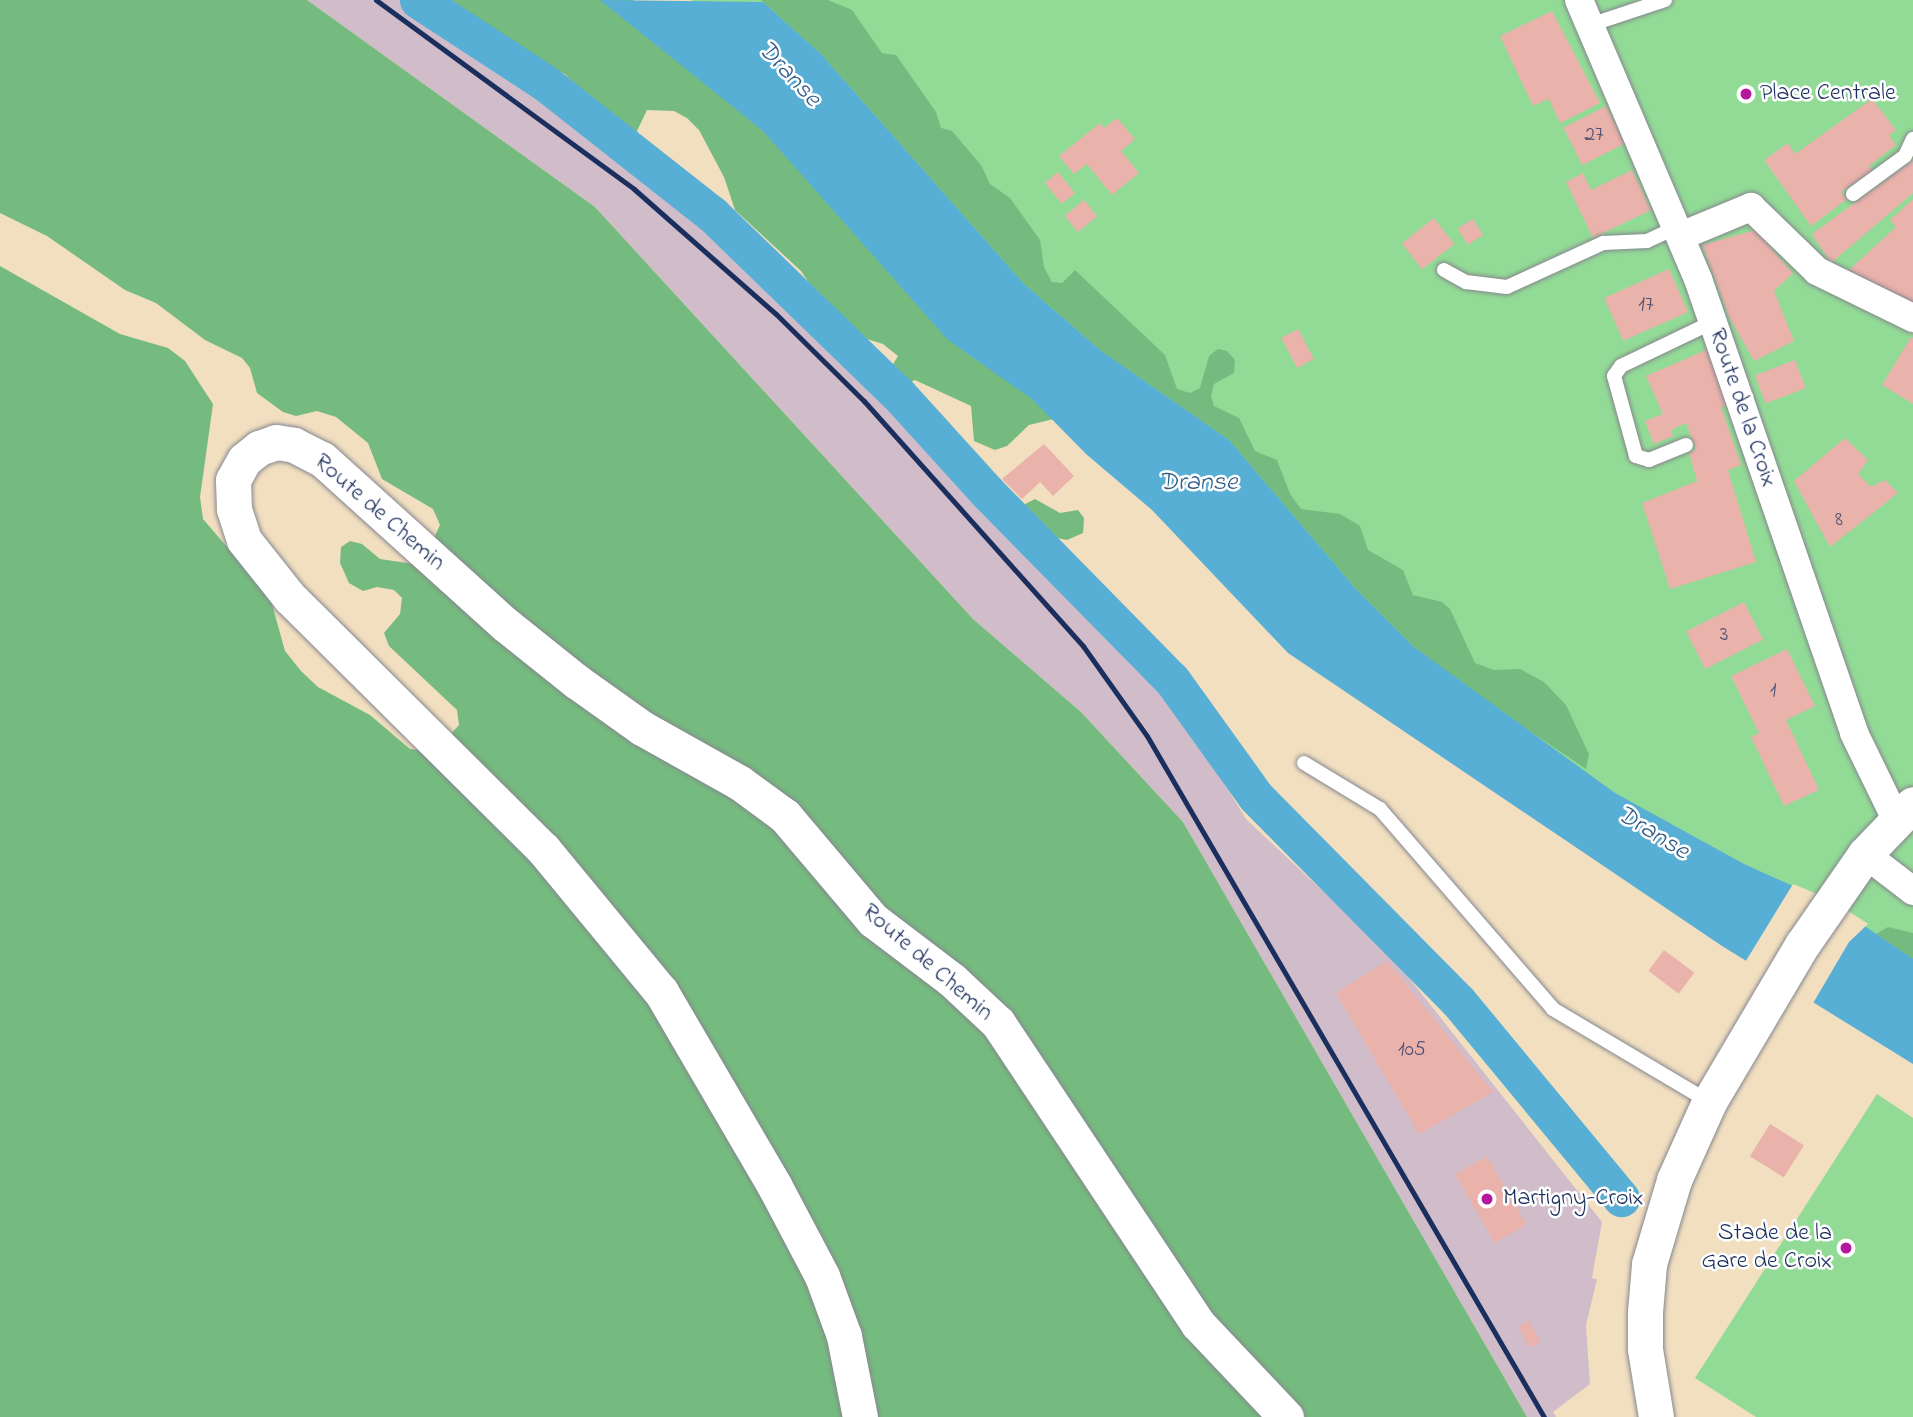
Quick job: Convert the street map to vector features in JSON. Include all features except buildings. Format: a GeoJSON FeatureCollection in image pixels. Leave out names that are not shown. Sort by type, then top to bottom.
{"type":"FeatureCollection","features":[{"type":"Feature","properties":{"kind":"street","name":"Route de la Croix"},"geometry":{"type":"LineString","coordinates":[[1584,12],[1679,231],[1713,322],[1854,733],[1904,811]]}},
{"type":"Feature","properties":{"kind":"street"},"geometry":{"type":"LineString","coordinates":[[1679,231],[1751,207],[1816,271],[1913,318]]}},
{"type":"Feature","properties":{"kind":"street","name":"Route de Chemin"},"geometry":{"type":"LineString","coordinates":[[860,1417],[844,1336],[822,1276],[683,1025],[636,959],[543,849],[347,657],[254,555],[238,524],[232,492],[237,471],[251,453],[276,442],[295,445],[322,459],[506,625],[576,681],[642,729],[740,783],[785,817],[873,920],[953,980],[998,1023],[1198,1324],[1286,1417]]}},
{"type":"Feature","properties":{"kind":"street"},"geometry":{"type":"LineString","coordinates":[[1656,1417],[1645,1349],[1649,1264],[1674,1180],[1709,1102],[1767,1003],[1839,888],[1904,811]]}},
{"type":"Feature","properties":{"kind":"street"},"geometry":{"type":"LineString","coordinates":[[1866,854],[1913,891]]}},
{"type":"Feature","properties":{"kind":"lane"},"geometry":{"type":"LineString","coordinates":[[1584,12],[1665,0]]}},
{"type":"Feature","properties":{"kind":"lane"},"geometry":{"type":"LineString","coordinates":[[1853,194],[1905,156],[1913,139]]}},
{"type":"Feature","properties":{"kind":"lane"},"geometry":{"type":"LineString","coordinates":[[1444,270],[1466,282],[1507,287],[1597,245],[1647,241],[1679,231]]}},
{"type":"Feature","properties":{"kind":"lane"},"geometry":{"type":"LineString","coordinates":[[1686,445],[1649,460],[1636,457],[1614,376],[1621,366],[1713,322]]}},
{"type":"Feature","properties":{"kind":"lane"},"geometry":{"type":"LineString","coordinates":[[1304,763],[1380,809],[1553,1009],[1709,1102]]}},
{"type":"Feature","properties":{"kind":"shaded area"},"geometry":{"type":"Polygon","coordinates":[[[307,0],[446,0],[566,75],[892,412],[989,519],[1108,637],[1160,678],[1246,819],[1391,955],[1602,1222],[1592,1278],[1597,1279],[1586,1325],[1590,1384],[1553,1412],[1556,1417],[1527,1417],[1183,822],[1081,712],[973,619],[595,207],[307,0]]]}},
{"type":"Feature","properties":{"kind":"green space"},"geometry":{"type":"Polygon","coordinates":[[[0,0],[307,0],[595,207],[973,619],[1081,712],[1183,822],[1527,1417],[0,1417],[0,266],[120,334],[168,348],[185,361],[213,404],[200,497],[203,519],[270,597],[285,651],[301,671],[318,687],[370,715],[410,749],[434,752],[459,725],[457,710],[389,646],[384,633],[400,614],[402,598],[394,590],[377,587],[363,591],[349,583],[340,563],[341,547],[350,541],[362,544],[380,559],[414,564],[424,559],[440,525],[433,509],[382,479],[368,443],[336,417],[317,411],[296,416],[283,412],[257,393],[250,368],[242,358],[205,340],[156,303],[125,290],[47,236],[0,213],[0,0]]]}},
{"type":"Feature","properties":{"kind":"green space"},"geometry":{"type":"Polygon","coordinates":[[[446,0],[633,0],[1070,415],[1029,425],[1007,446],[995,450],[974,441],[971,406],[915,380],[907,384],[907,393],[943,430],[958,456],[1004,503],[1023,505],[1035,499],[1060,513],[1078,510],[1084,518],[1083,533],[1067,540],[1042,535],[1037,557],[1027,554],[1006,522],[914,427],[904,409],[885,396],[881,384],[898,356],[883,344],[841,331],[801,271],[735,210],[724,177],[699,130],[687,118],[674,111],[647,110],[637,131],[641,142],[678,173],[682,180],[676,186],[566,75],[446,0]]]}},
{"type":"Feature","properties":{"kind":"green space"},"geometry":{"type":"Polygon","coordinates":[[[691,0],[1913,0],[1913,1000],[1384,672],[691,0]]]}},
{"type":"Feature","properties":{"kind":"green space"},"geometry":{"type":"Polygon","coordinates":[[[761,0],[828,0],[852,10],[882,53],[896,55],[936,112],[941,128],[952,131],[981,165],[990,184],[1010,198],[1040,240],[1044,267],[1052,282],[1062,283],[1075,270],[1165,355],[1177,389],[1190,393],[1200,388],[1209,356],[1218,349],[1227,351],[1235,360],[1234,373],[1214,384],[1211,396],[1214,406],[1239,418],[1255,451],[1277,460],[1290,494],[1301,509],[1340,514],[1360,526],[1368,550],[1403,570],[1413,595],[1442,602],[1450,609],[1475,663],[1494,670],[1520,669],[1544,682],[1566,705],[1589,754],[1586,769],[1464,687],[1414,647],[1356,589],[1229,440],[1100,350],[1024,284],[820,53],[761,0]]]}},
{"type":"Feature","properties":{"kind":"green space"},"geometry":{"type":"Polygon","coordinates":[[[1888,927],[1913,933],[1913,972],[1876,934],[1888,927]]]}},
{"type":"Feature","properties":{"kind":"green space","name":"Stade de la Gare de Croix"},"geometry":{"type":"Polygon","coordinates":[[[1877,1094],[1913,1118],[1913,1417],[1756,1417],[1695,1378],[1877,1094]]]}},
{"type":"Feature","properties":{"kind":"water","name":"Dranse"},"geometry":{"type":"Polygon","coordinates":[[[600,0],[763,2],[820,53],[1024,284],[1100,350],[1229,440],[1356,589],[1414,647],[1615,793],[1744,864],[1831,903],[1913,959],[1913,1064],[1722,946],[1288,653],[1152,510],[1086,454],[1032,399],[948,340],[763,131],[600,0]]]}},
{"type":"Feature","properties":{"kind":"pier"},"geometry":{"type":"Polygon","coordinates":[[[1793,884],[1832,900],[1868,924],[1849,942],[1812,1005],[1744,964],[1793,884]]]}},
{"type":"Feature","properties":{"kind":"waterway"},"geometry":{"type":"LineString","coordinates":[[418,0],[544,82],[712,214],[899,395],[988,493],[1172,680],[1256,797],[1458,1001],[1621,1198]]}},
{"type":"Feature","properties":{"kind":"railway"},"geometry":{"type":"LineString","coordinates":[[376,0],[634,189],[776,314],[864,401],[1083,646],[1147,736],[1544,1417]]}},
{"type":"Feature","properties":{"kind":"place","name":"Place Centrale"},"geometry":{"type":"Point","coordinates":[1746,94]}},
{"type":"Feature","properties":{"kind":"place","name":"Martigny-Croix"},"geometry":{"type":"Point","coordinates":[1487,1199]}},
{"type":"Feature","properties":{"kind":"place","name":"Stade de la Gare de Croix"},"geometry":{"type":"Point","coordinates":[1846,1248]}}]}
